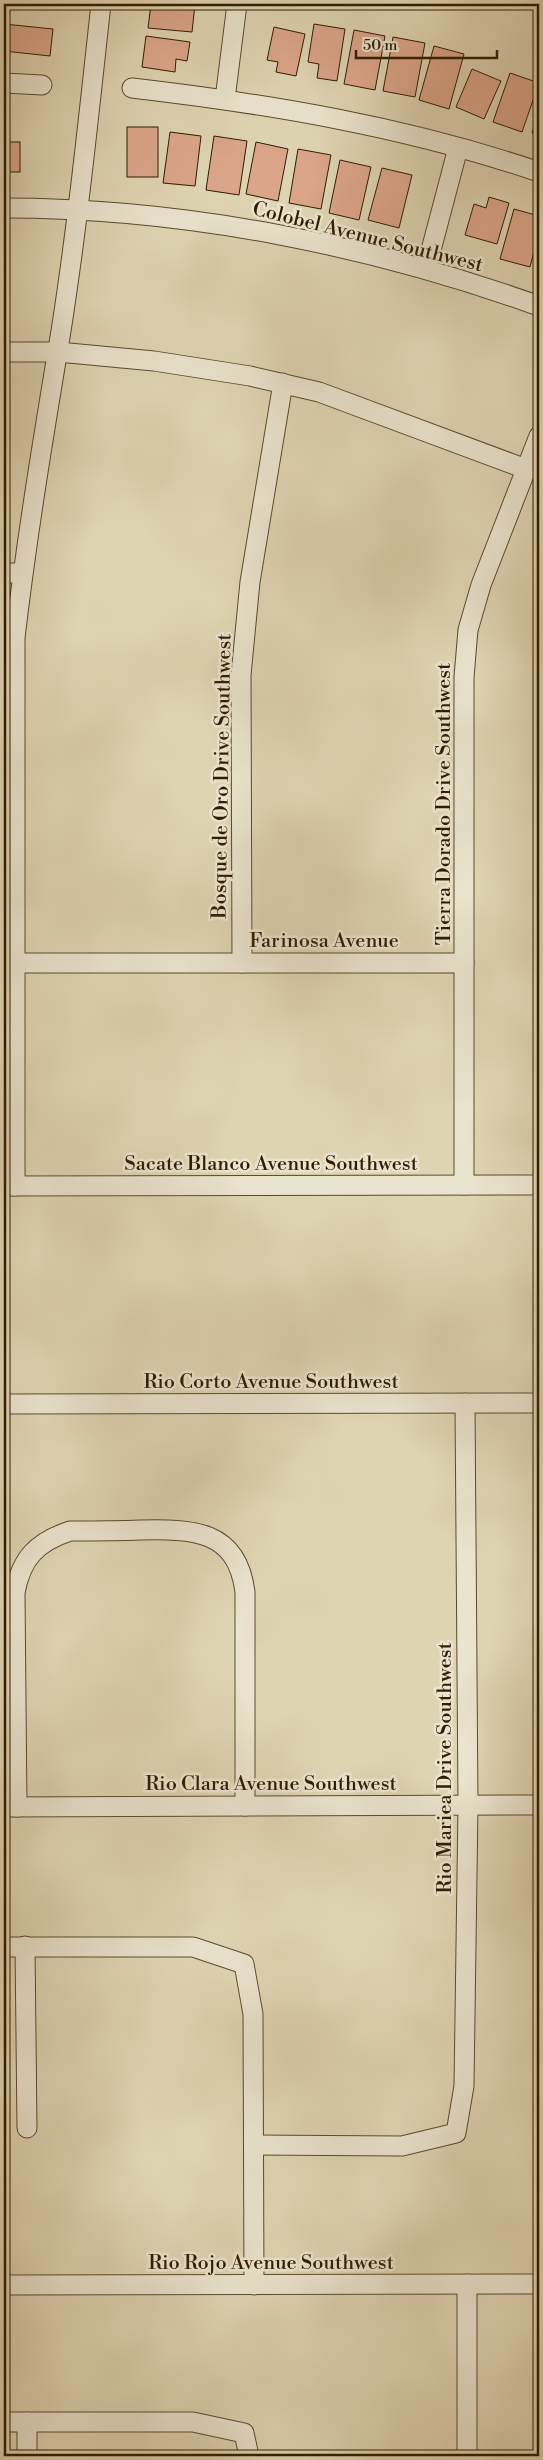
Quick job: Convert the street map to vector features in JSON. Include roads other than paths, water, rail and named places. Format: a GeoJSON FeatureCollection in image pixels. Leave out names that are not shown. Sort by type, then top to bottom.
{"type":"FeatureCollection","features":[{"type":"Feature","properties":{"kind":"street"},"geometry":{"type":"LineString","coordinates":[[10,1186],[9,963],[15,638],[23,573],[58,352],[101,4]]}},
{"type":"Feature","properties":{"kind":"street"},"geometry":{"type":"LineString","coordinates":[[225,99],[237,4]]}},
{"type":"Feature","properties":{"kind":"street"},"geometry":{"type":"LineString","coordinates":[[4,83],[42,85]]}},
{"type":"Feature","properties":{"kind":"street"},"geometry":{"type":"LineString","coordinates":[[132,88],[225,99],[307,112],[387,129],[539,172]]}},
{"type":"Feature","properties":{"kind":"street"},"geometry":{"type":"LineString","coordinates":[[426,269],[458,148]]}},
{"type":"Feature","properties":{"kind":"street","name":"Colobel Avenue Southwest"},"geometry":{"type":"LineString","coordinates":[[4,208],[104,211],[251,230],[426,269],[539,306]]}},
{"type":"Feature","properties":{"kind":"street"},"geometry":{"type":"LineString","coordinates":[[4,352],[58,352],[154,361],[283,383],[328,395],[526,470]]}},
{"type":"Feature","properties":{"kind":"street","name":"Bosque de Oro Drive Southwest"},"geometry":{"type":"LineString","coordinates":[[242,963],[241,675],[250,582],[283,383]]}},
{"type":"Feature","properties":{"kind":"street","name":"Tierra Dorado Drive Southwest"},"geometry":{"type":"LineString","coordinates":[[464,1185],[464,677],[468,630],[482,585],[539,436]]}},
{"type":"Feature","properties":{"kind":"street"},"geometry":{"type":"LineString","coordinates":[[4,573],[23,573]]}},
{"type":"Feature","properties":{"kind":"street","name":"Farinosa Avenue"},"geometry":{"type":"LineString","coordinates":[[9,963],[464,963]]}},
{"type":"Feature","properties":{"kind":"street","name":"Sacate Blanco Avenue Southwest"},"geometry":{"type":"LineString","coordinates":[[10,1186],[539,1185]]}},
{"type":"Feature","properties":{"kind":"street","name":"Rio Mariea Drive Southwest"},"geometry":{"type":"LineString","coordinates":[[254,2145],[402,2146],[456,2133],[464,2086],[468,1805],[465,1403]]}},
{"type":"Feature","properties":{"kind":"street","name":"Rio Corto Avenue Southwest"},"geometry":{"type":"LineString","coordinates":[[4,1404],[539,1403]]}},
{"type":"Feature","properties":{"kind":"street"},"geometry":{"type":"LineString","coordinates":[[11,1807],[15,1593],[18,1576],[26,1561],[37,1547],[55,1536],[70,1531],[130,1530],[200,1532],[217,1540],[238,1564],[245,1592],[245,1806]]}},
{"type":"Feature","properties":{"kind":"street","name":"Rio Clara Avenue Southwest"},"geometry":{"type":"LineString","coordinates":[[11,1807],[539,1805]]}},
{"type":"Feature","properties":{"kind":"street"},"geometry":{"type":"LineString","coordinates":[[4,1946],[193,1947],[244,1964],[253,2014],[254,2285]]}},
{"type":"Feature","properties":{"kind":"street"},"geometry":{"type":"LineString","coordinates":[[25,1946],[27,2128]]}},
{"type":"Feature","properties":{"kind":"street"},"geometry":{"type":"LineString","coordinates":[[466,2284],[466,2456]]}},
{"type":"Feature","properties":{"kind":"street","name":"Rio Rojo Avenue Southwest"},"geometry":{"type":"LineString","coordinates":[[4,2285],[539,2284]]}},
{"type":"Feature","properties":{"kind":"street"},"geometry":{"type":"LineString","coordinates":[[4,2422],[193,2422],[244,2433],[249,2456]]}},
{"type":"Feature","properties":{"kind":"street"},"geometry":{"type":"LineString","coordinates":[[26,2422],[26,2456]]}}]}
